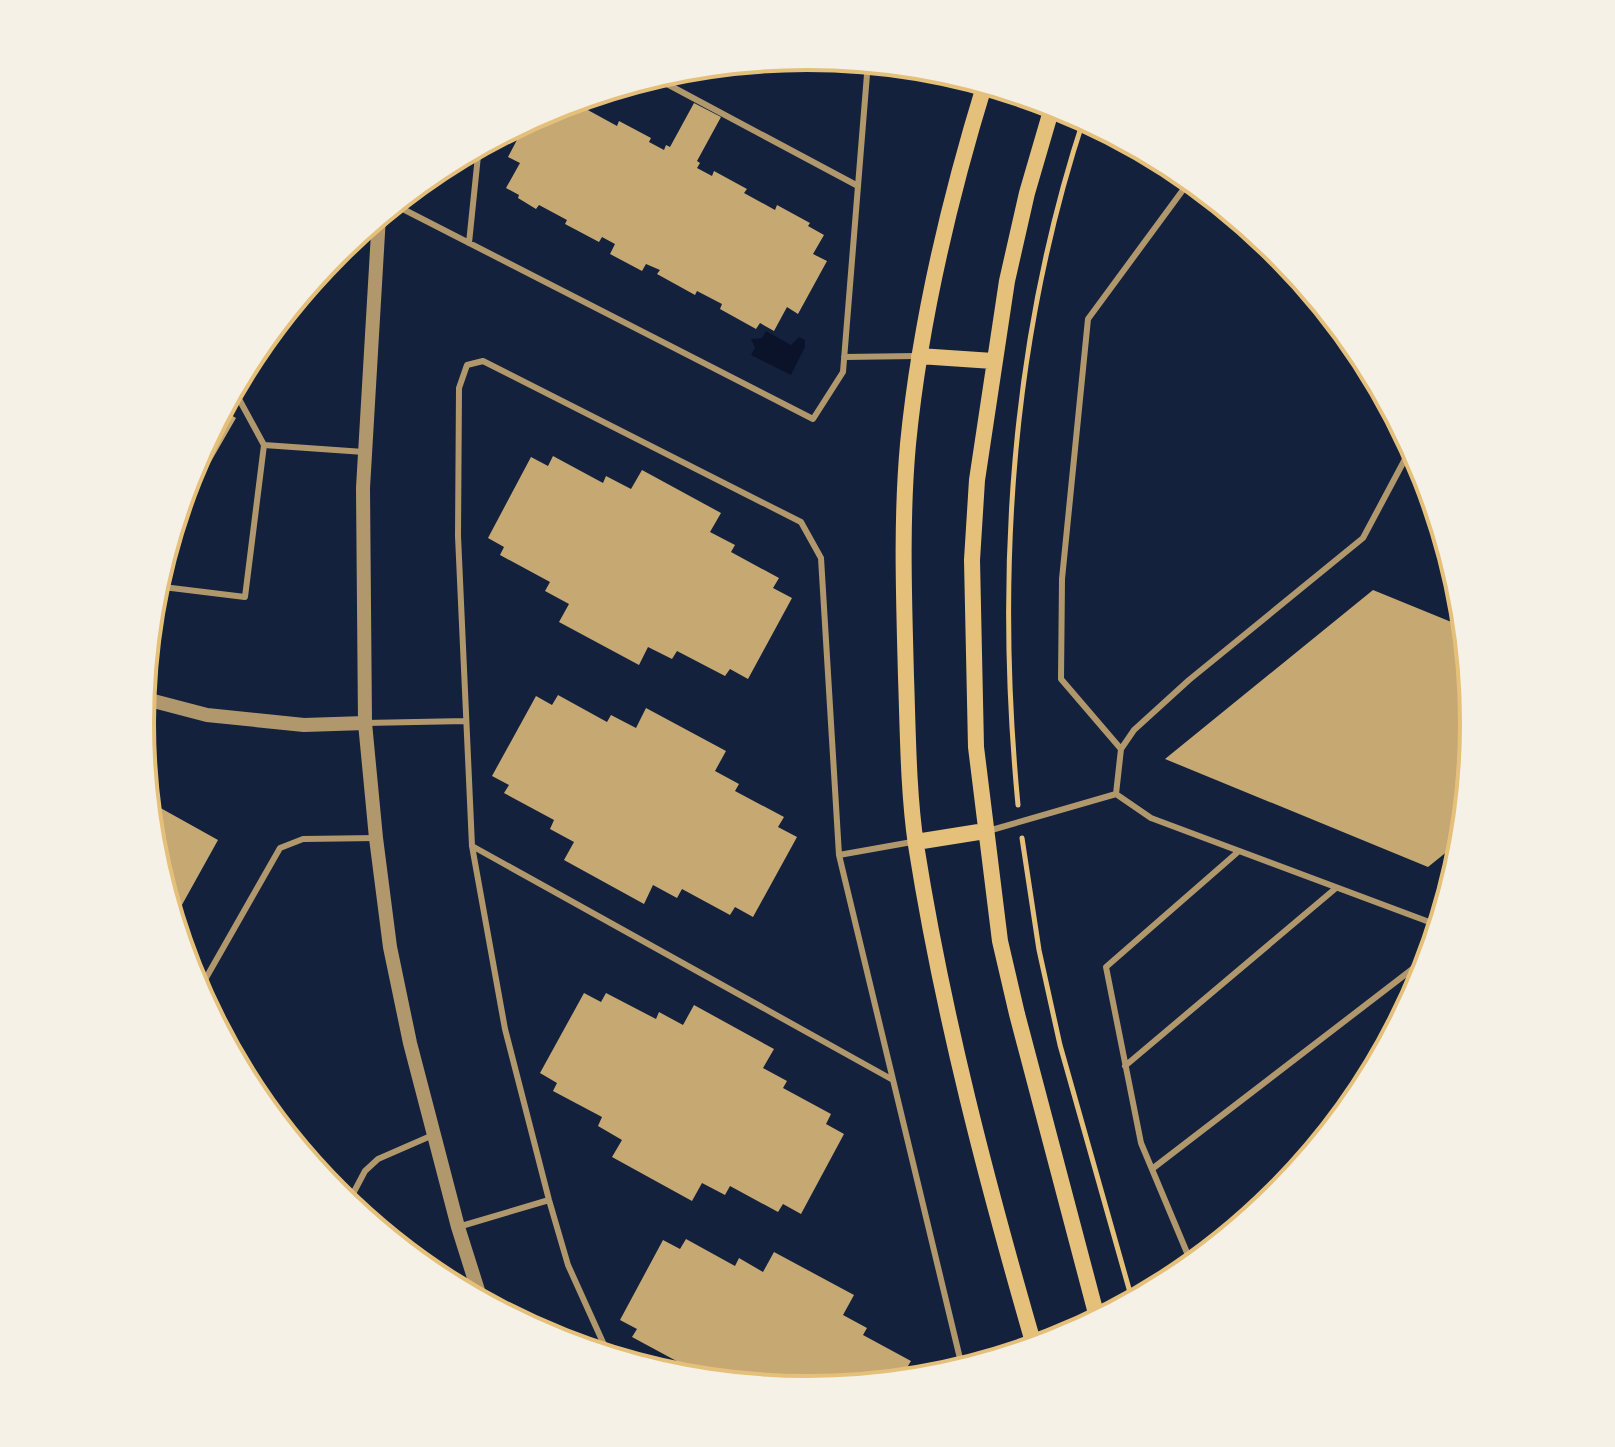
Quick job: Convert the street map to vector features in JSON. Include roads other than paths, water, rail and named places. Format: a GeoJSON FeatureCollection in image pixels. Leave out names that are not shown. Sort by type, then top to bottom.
{"type":"FeatureCollection","features":[{"type":"Feature","properties":{"kind":"main road"},"geometry":{"type":"LineString","coordinates":[[982,94],[960,166],[919,356],[908,444],[903,537],[908,737],[916,842],[954,1043],[989,1188],[1032,1337]]}},
{"type":"Feature","properties":{"kind":"main road"},"geometry":{"type":"LineString","coordinates":[[1049,117],[1027,193],[1007,281],[977,480],[972,560],[976,747],[1000,941],[1095,1311]]}},
{"type":"Feature","properties":{"kind":"main road"},"geometry":{"type":"LineString","coordinates":[[919,356],[993,361]]}},
{"type":"Feature","properties":{"kind":"main road"},"geometry":{"type":"LineString","coordinates":[[916,842],[985,831]]}},
{"type":"Feature","properties":{"kind":"street"},"geometry":{"type":"LineString","coordinates":[[378,231],[364,452],[365,723],[390,947],[433,1135],[477,1286]]}},
{"type":"Feature","properties":{"kind":"street"},"geometry":{"type":"LineString","coordinates":[[155,701],[207,715],[304,725],[365,723]]}},
{"type":"Feature","properties":{"kind":"lane"},"geometry":{"type":"LineString","coordinates":[[404,210],[813,419],[843,372],[867,73]]}},
{"type":"Feature","properties":{"kind":"lane"},"geometry":{"type":"LineString","coordinates":[[669,85],[858,186]]}},
{"type":"Feature","properties":{"kind":"lane"},"geometry":{"type":"LineString","coordinates":[[469,243],[478,160]]}},
{"type":"Feature","properties":{"kind":"lane"},"geometry":{"type":"LineString","coordinates":[[1121,749],[1061,679],[1062,579],[1088,319],[1184,189]]}},
{"type":"Feature","properties":{"kind":"lane"},"geometry":{"type":"LineString","coordinates":[[844,357],[919,356]]}},
{"type":"Feature","properties":{"kind":"lane"},"geometry":{"type":"LineString","coordinates":[[604,1344],[568,1265],[549,1200],[505,1029],[472,846],[458,536],[459,388],[467,365],[483,361],[801,522],[821,558],[839,855],[960,1359]]}},
{"type":"Feature","properties":{"kind":"lane"},"geometry":{"type":"LineString","coordinates":[[169,588],[245,597],[264,445],[240,401]]}},
{"type":"Feature","properties":{"kind":"lane"},"geometry":{"type":"LineString","coordinates":[[264,445],[364,452]]}},
{"type":"Feature","properties":{"kind":"lane"},"geometry":{"type":"LineString","coordinates":[[1116,794],[1121,749],[1134,730],[1189,680],[1363,538],[1405,459]]}},
{"type":"Feature","properties":{"kind":"lane"},"geometry":{"type":"LineString","coordinates":[[365,723],[466,721]]}},
{"type":"Feature","properties":{"kind":"lane"},"geometry":{"type":"LineString","coordinates":[[985,831],[1116,794]]}},
{"type":"Feature","properties":{"kind":"lane"},"geometry":{"type":"LineString","coordinates":[[1116,794],[1151,818],[1430,922]]}},
{"type":"Feature","properties":{"kind":"lane"},"geometry":{"type":"LineString","coordinates":[[206,978],[280,848],[303,839],[376,838]]}},
{"type":"Feature","properties":{"kind":"lane"},"geometry":{"type":"LineString","coordinates":[[839,855],[916,842]]}},
{"type":"Feature","properties":{"kind":"lane"},"geometry":{"type":"LineString","coordinates":[[472,846],[893,1080]]}},
{"type":"Feature","properties":{"kind":"lane"},"geometry":{"type":"LineString","coordinates":[[1188,1255],[1141,1143],[1106,967],[1239,851]]}},
{"type":"Feature","properties":{"kind":"lane"},"geometry":{"type":"LineString","coordinates":[[1125,1066],[1336,888]]}},
{"type":"Feature","properties":{"kind":"lane"},"geometry":{"type":"LineString","coordinates":[[1152,1169],[1413,969]]}},
{"type":"Feature","properties":{"kind":"lane"},"geometry":{"type":"LineString","coordinates":[[353,1193],[365,1171],[378,1159],[433,1135]]}},
{"type":"Feature","properties":{"kind":"lane"},"geometry":{"type":"LineString","coordinates":[[458,1227],[549,1200]]}},
{"type":"Feature","properties":{"kind":"water"},"geometry":{"type":"Polygon","coordinates":[[[766,331],[791,345],[799,337],[805,340],[805,347],[791,375],[751,355],[755,348],[751,339],[762,338],[766,331]]]}}]}
